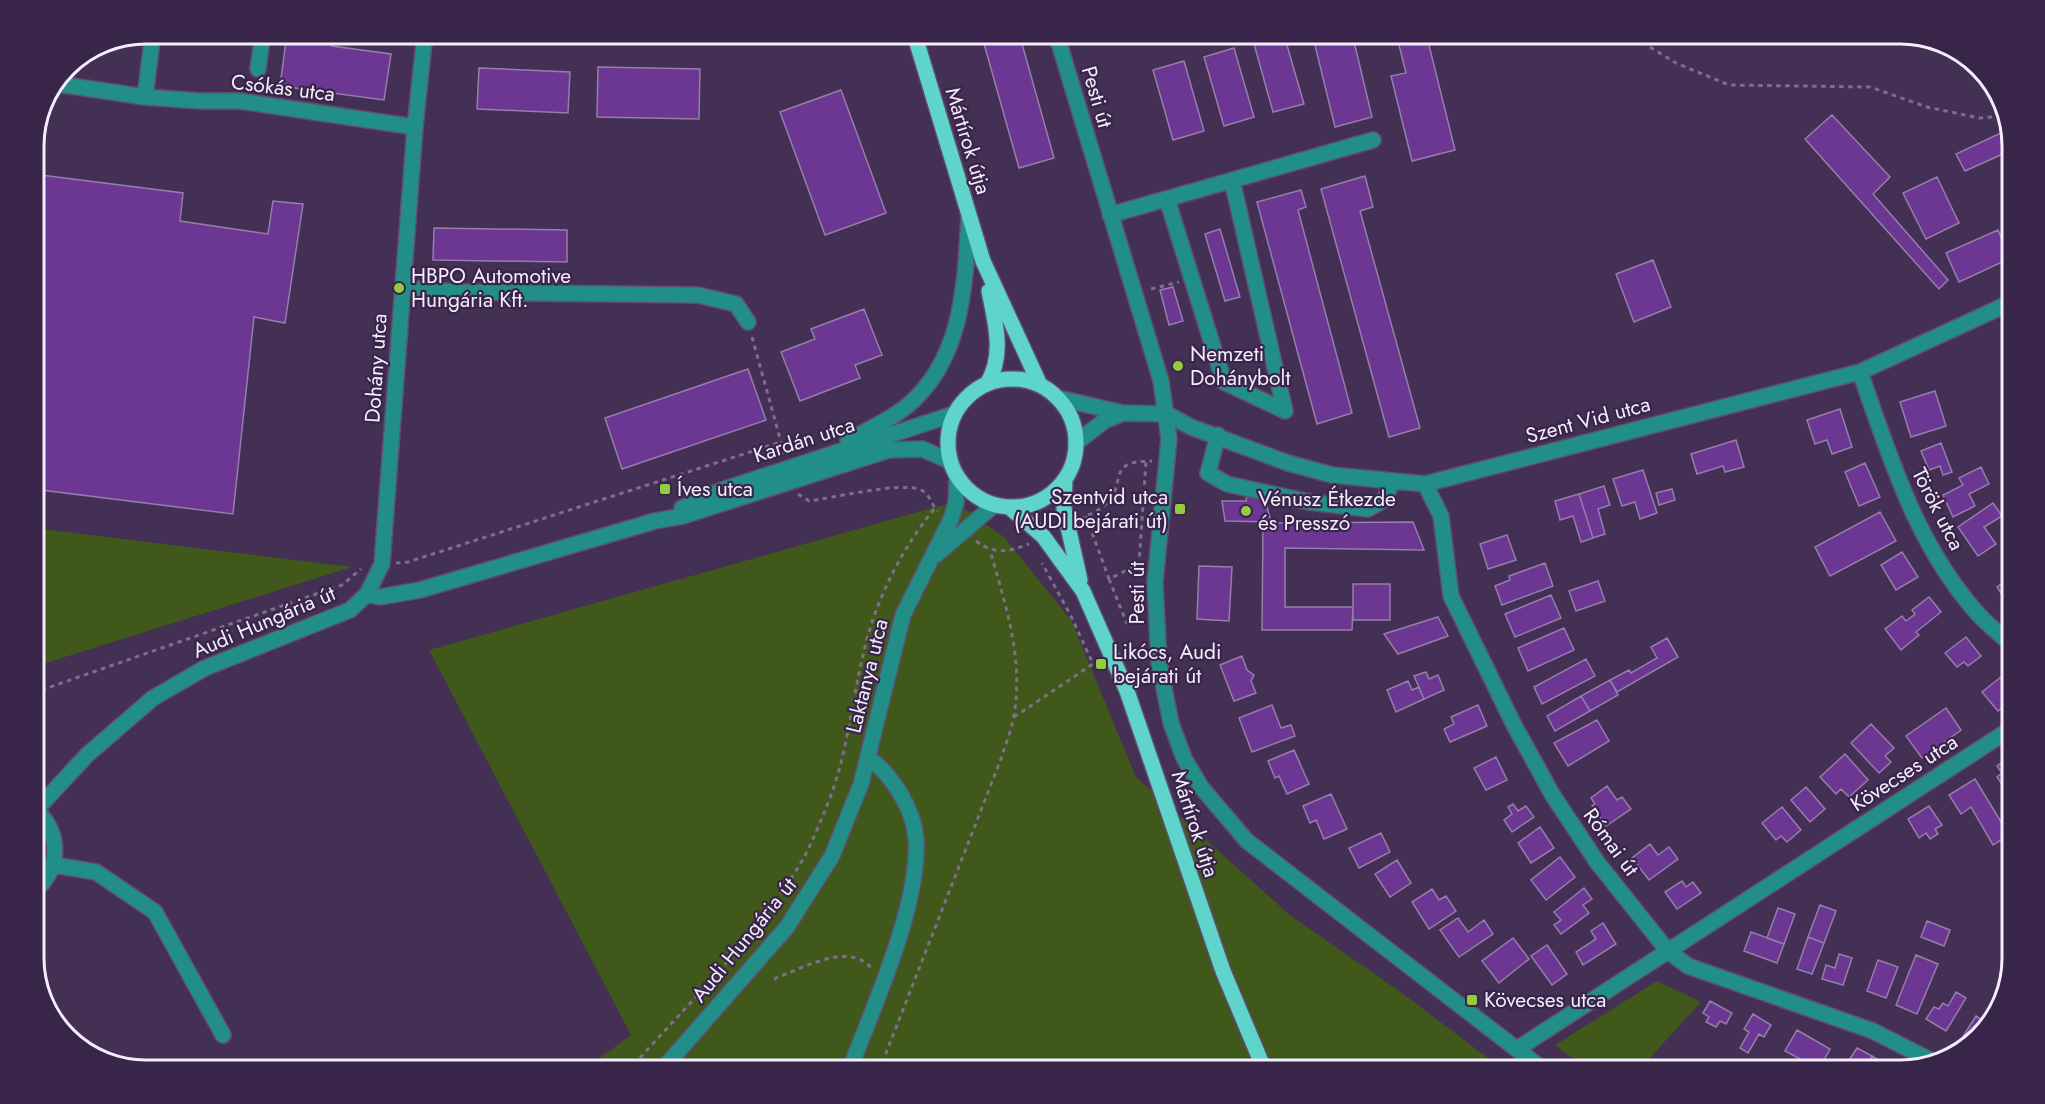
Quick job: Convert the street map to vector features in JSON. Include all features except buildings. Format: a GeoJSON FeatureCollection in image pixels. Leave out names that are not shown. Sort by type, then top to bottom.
{"type":"FeatureCollection","features":[{"type":"Feature","properties":{"kind":"main road","name":"Mártírok útja"},"geometry":{"type":"LineString","coordinates":[[917,44],[983,261],[998,339],[997,358],[987,384]]}},
{"type":"Feature","properties":{"kind":"main road","name":"Mártírok útja"},"geometry":{"type":"LineString","coordinates":[[983,261],[1040,385]]}},
{"type":"Feature","properties":{"kind":"main road","name":"Mártírok útja"},"geometry":{"type":"LineString","coordinates":[[987,384],[1008,379],[1040,385],[1058,398],[1074,426],[1075,456],[1065,479],[1046,497],[1022,506],[1002,506]]}},
{"type":"Feature","properties":{"kind":"main road"},"geometry":{"type":"LineString","coordinates":[[954,414],[968,396],[987,384]]}},
{"type":"Feature","properties":{"kind":"main road","name":"Mártírok útja"},"geometry":{"type":"LineString","coordinates":[[954,414],[947,446],[957,477],[977,497],[1002,506],[1042,536],[1083,591]]}},
{"type":"Feature","properties":{"kind":"main road","name":"Mártírok útja"},"geometry":{"type":"LineString","coordinates":[[1065,479],[1067,525],[1083,591],[1127,691],[1223,971],[1260,1060]]}},
{"type":"Feature","properties":{"kind":"street"},"geometry":{"type":"LineString","coordinates":[[145,97],[152,44]]}},
{"type":"Feature","properties":{"kind":"street"},"geometry":{"type":"LineString","coordinates":[[258,69],[261,44]]}},
{"type":"Feature","properties":{"kind":"street","name":"Dohány utca"},"geometry":{"type":"LineString","coordinates":[[367,594],[382,564],[415,127],[424,44]]}},
{"type":"Feature","properties":{"kind":"street","name":"Pesti út"},"geometry":{"type":"LineString","coordinates":[[1059,44],[1161,381],[1167,414],[1167,461],[1155,582],[1159,663],[1171,723],[1184,758],[1201,788],[1247,841],[1531,1060]]}},
{"type":"Feature","properties":{"kind":"street","name":"Csókás utca"},"geometry":{"type":"LineString","coordinates":[[64,85],[145,97],[240,101],[415,127]]}},
{"type":"Feature","properties":{"kind":"street"},"geometry":{"type":"LineString","coordinates":[[1110,215],[1372,140]]}},
{"type":"Feature","properties":{"kind":"street"},"geometry":{"type":"LineString","coordinates":[[1167,199],[1224,382],[1285,411],[1232,180]]}},
{"type":"Feature","properties":{"kind":"street"},"geometry":{"type":"LineString","coordinates":[[830,452],[885,422],[909,405],[933,379],[947,353],[956,327],[965,286],[969,215]]}},
{"type":"Feature","properties":{"kind":"street"},"geometry":{"type":"LineString","coordinates":[[404,288],[456,292],[698,295],[736,304],[748,322]]}},
{"type":"Feature","properties":{"kind":"street","name":"Szent Vid utca"},"geometry":{"type":"LineString","coordinates":[[1167,414],[1191,427],[1218,435],[1288,463],[1332,475],[1425,484],[1860,372],[2001,307]]}},
{"type":"Feature","properties":{"kind":"street","name":"Török utca"},"geometry":{"type":"LineString","coordinates":[[1860,372],[1901,488],[1931,549],[1978,614],[2002,636]]}},
{"type":"Feature","properties":{"kind":"street"},"geometry":{"type":"LineString","coordinates":[[1058,398],[1123,413],[1167,414]]}},
{"type":"Feature","properties":{"kind":"street"},"geometry":{"type":"LineString","coordinates":[[1076,443],[1104,421],[1123,413]]}},
{"type":"Feature","properties":{"kind":"street","name":"Kardán utca"},"geometry":{"type":"LineString","coordinates":[[789,475],[830,452],[954,414]]}},
{"type":"Feature","properties":{"kind":"street"},"geometry":{"type":"LineString","coordinates":[[1218,435],[1208,473],[1227,484],[1309,502],[1368,510],[1384,500],[1392,482]]}},
{"type":"Feature","properties":{"kind":"street","name":"Kardán utca"},"geometry":{"type":"LineString","coordinates":[[655,521],[722,490],[888,450],[922,449],[950,461]]}},
{"type":"Feature","properties":{"kind":"street","name":"Laktanya utca"},"geometry":{"type":"LineString","coordinates":[[853,1060],[903,923],[913,876],[916,838],[908,808],[898,791],[884,769],[868,758],[903,615],[951,519],[956,503],[957,477]]}},
{"type":"Feature","properties":{"kind":"street","name":"Római út"},"geometry":{"type":"LineString","coordinates":[[1425,484],[1441,516],[1451,596],[1514,725],[1552,794],[1598,862],[1667,950],[1688,966],[1873,1031],[1925,1057]]}},
{"type":"Feature","properties":{"kind":"street","name":"Laktanya utca"},"geometry":{"type":"LineString","coordinates":[[931,559],[964,531],[1002,506]]}},
{"type":"Feature","properties":{"kind":"street","name":"Audi Hungária út"},"geometry":{"type":"LineString","coordinates":[[44,799],[87,754],[153,698],[205,668],[350,610],[367,594],[380,597],[420,590],[655,521]]}},
{"type":"Feature","properties":{"kind":"street","name":"Kövecses utca"},"geometry":{"type":"LineString","coordinates":[[1517,1049],[2002,735]]}},
{"type":"Feature","properties":{"kind":"street","name":"Audi Hungária út"},"geometry":{"type":"LineString","coordinates":[[671,1060],[765,954],[812,892],[849,819],[868,758]]}},
{"type":"Feature","properties":{"kind":"street"},"geometry":{"type":"LineString","coordinates":[[44,818],[54,837],[54,864],[44,882]]}},
{"type":"Feature","properties":{"kind":"street"},"geometry":{"type":"LineString","coordinates":[[54,864],[96,872],[155,912],[222,1035]]}},
{"type":"Feature","properties":{"kind":"path"},"geometry":{"type":"LineString","coordinates":[[1645,44],[1676,63],[1729,85],[1870,87],[1937,109],[1979,118],[1997,117]]}},
{"type":"Feature","properties":{"kind":"path"},"geometry":{"type":"LineString","coordinates":[[1151,289],[1192,279]]}},
{"type":"Feature","properties":{"kind":"path"},"geometry":{"type":"LineString","coordinates":[[748,322],[789,475],[801,498],[809,501],[903,486],[921,490],[932,498],[935,508],[951,519]]}},
{"type":"Feature","properties":{"kind":"path"},"geometry":{"type":"LineString","coordinates":[[44,689],[342,585],[367,564],[408,562],[781,442]]}},
{"type":"Feature","properties":{"kind":"path"},"geometry":{"type":"LineString","coordinates":[[1109,579],[1139,564],[1146,461]]}},
{"type":"Feature","properties":{"kind":"path"},"geometry":{"type":"LineString","coordinates":[[1067,525],[1108,502],[1121,470],[1129,464],[1167,461]]}},
{"type":"Feature","properties":{"kind":"path"},"geometry":{"type":"LineString","coordinates":[[638,1060],[736,950],[803,860],[827,806],[844,755],[869,632],[904,553],[935,508]]}},
{"type":"Feature","properties":{"kind":"path"},"geometry":{"type":"LineString","coordinates":[[1086,516],[1127,624]]}},
{"type":"Feature","properties":{"kind":"path"},"geometry":{"type":"LineString","coordinates":[[964,531],[990,550],[1010,551],[1042,536]]}},
{"type":"Feature","properties":{"kind":"path"},"geometry":{"type":"LineString","coordinates":[[883,1060],[1001,759],[1014,717],[1017,671],[1015,646],[990,550]]}},
{"type":"Feature","properties":{"kind":"path"},"geometry":{"type":"LineString","coordinates":[[1014,717],[1093,664],[1071,616],[1037,553]]}},
{"type":"Feature","properties":{"kind":"path"},"geometry":{"type":"LineString","coordinates":[[774,979],[837,955],[867,963],[882,982]]}},
{"type":"Feature","properties":{"kind":"green space"},"geometry":{"type":"Polygon","coordinates":[[[956,503],[1004,537],[1071,620],[1136,777],[1291,916],[1402,993],[1490,1060],[597,1060],[631,1035],[429,650],[956,503]]]}},
{"type":"Feature","properties":{"kind":"green space"},"geometry":{"type":"Polygon","coordinates":[[[44,529],[352,567],[44,664],[44,529]]]}},
{"type":"Feature","properties":{"kind":"green space"},"geometry":{"type":"Polygon","coordinates":[[[1657,981],[1701,1002],[1648,1060],[1575,1060],[1555,1045],[1657,981]]]}},
{"type":"Feature","properties":{"kind":"place","name":"HBPO Automotive Hungária Kft."},"geometry":{"type":"Point","coordinates":[399,288]}},
{"type":"Feature","properties":{"kind":"place","name":"Nemzeti Dohánybolt"},"geometry":{"type":"Point","coordinates":[1178,366]}},
{"type":"Feature","properties":{"kind":"place","name":"Íves utca"},"geometry":{"type":"Point","coordinates":[665,489]}},
{"type":"Feature","properties":{"kind":"place","name":"Szentvid utca (AUDI bejárati út)"},"geometry":{"type":"Point","coordinates":[1180,509]}},
{"type":"Feature","properties":{"kind":"place","name":"Vénusz Étkezde és Presszó"},"geometry":{"type":"Point","coordinates":[1246,511]}},
{"type":"Feature","properties":{"kind":"place","name":"Likócs, Audi bejárati út"},"geometry":{"type":"Point","coordinates":[1101,664]}},
{"type":"Feature","properties":{"kind":"place","name":"Kövecses utca"},"geometry":{"type":"Point","coordinates":[1472,1000]}}]}
